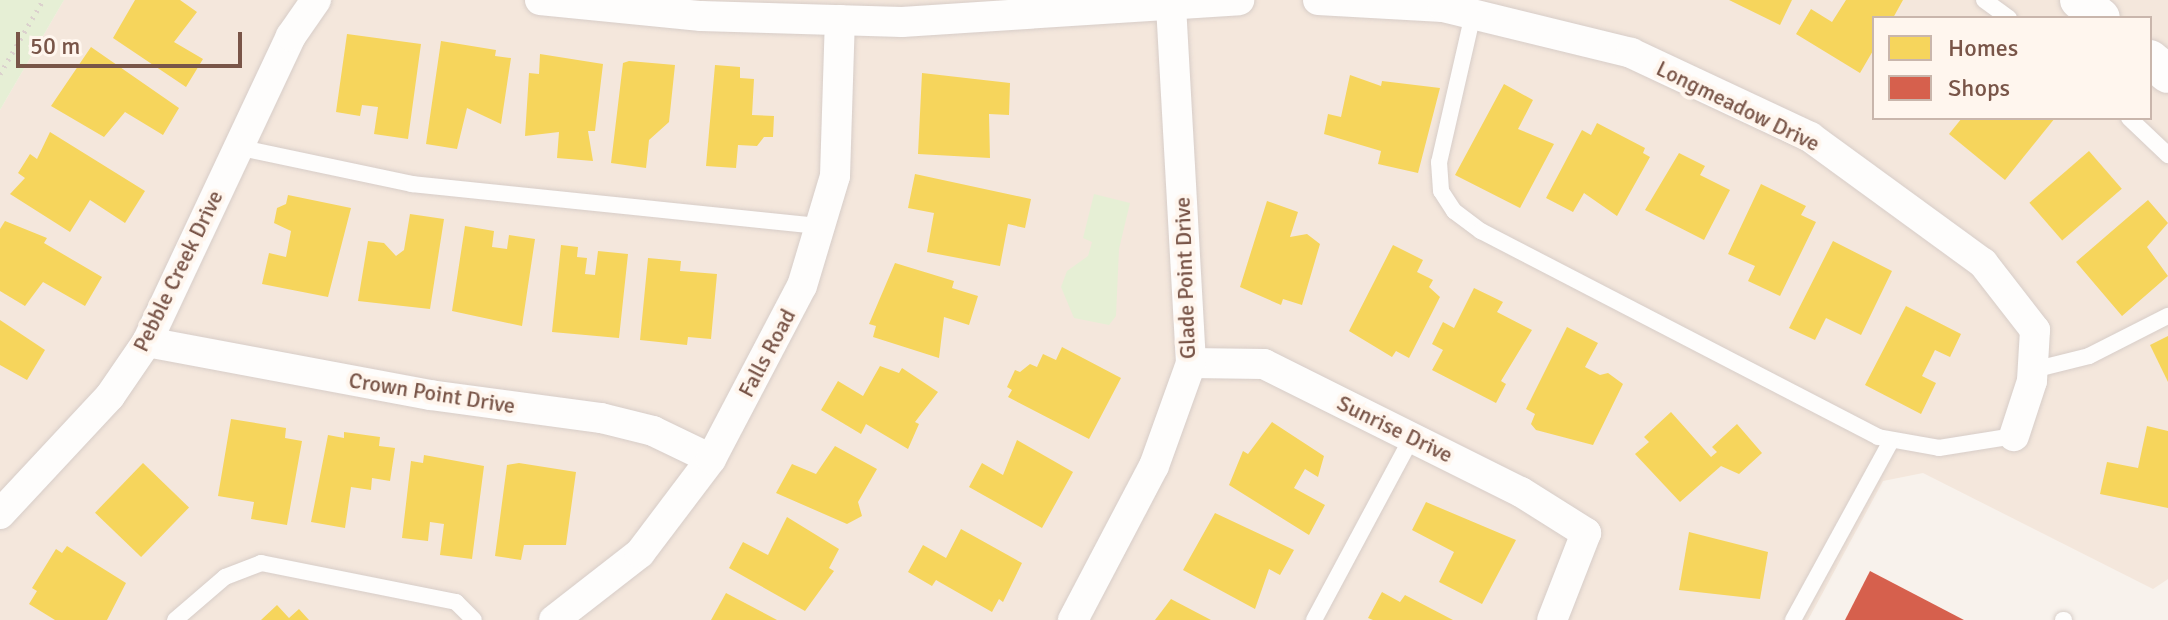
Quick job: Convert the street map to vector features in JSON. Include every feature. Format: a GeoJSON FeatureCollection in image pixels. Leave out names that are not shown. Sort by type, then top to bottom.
{"type":"FeatureCollection","features":[{"type":"Feature","properties":{"kind":"street","name":"Pebble Creek Drive"},"geometry":{"type":"LineString","coordinates":[[0,514],[110,396],[147,342],[291,36],[316,0]]}},
{"type":"Feature","properties":{"kind":"street"},"geometry":{"type":"LineString","coordinates":[[541,0],[701,16],[931,21],[1226,1]]}},
{"type":"Feature","properties":{"kind":"street","name":"Longmeadow Drive"},"geometry":{"type":"LineString","coordinates":[[1318,0],[1494,12],[1631,53],[1810,137],[1983,263],[2035,330],[2033,370],[2014,436]]}},
{"type":"Feature","properties":{"kind":"street"},"geometry":{"type":"LineString","coordinates":[[2079,0],[2099,16]]}},
{"type":"Feature","properties":{"kind":"street","name":"Glade Point Drive"},"geometry":{"type":"LineString","coordinates":[[1073,620],[1154,466],[1191,363],[1171,6]]}},
{"type":"Feature","properties":{"kind":"street","name":"Falls Road"},"geometry":{"type":"LineString","coordinates":[[554,620],[640,553],[711,459],[802,286],[835,176],[840,20]]}},
{"type":"Feature","properties":{"kind":"street"},"geometry":{"type":"LineString","coordinates":[[2152,61],[2168,74]]}},
{"type":"Feature","properties":{"kind":"street","name":"Crown Point Drive"},"geometry":{"type":"LineString","coordinates":[[147,342],[430,395],[601,418],[653,431],[711,459]]}},
{"type":"Feature","properties":{"kind":"street","name":"Sunrise Drive"},"geometry":{"type":"LineString","coordinates":[[1191,363],[1264,364],[1521,492],[1586,533],[1552,620]]}},
{"type":"Feature","properties":{"kind":"lane"},"geometry":{"type":"LineString","coordinates":[[1984,0],[2006,16]]}},
{"type":"Feature","properties":{"kind":"lane"},"geometry":{"type":"LineString","coordinates":[[1494,12],[1439,162],[1441,191],[1454,211],[1481,231],[1891,441],[1939,448],[2014,436]]}},
{"type":"Feature","properties":{"kind":"lane"},"geometry":{"type":"LineString","coordinates":[[2131,120],[2168,155]]}},
{"type":"Feature","properties":{"kind":"lane"},"geometry":{"type":"LineString","coordinates":[[237,147],[412,184],[820,226]]}},
{"type":"Feature","properties":{"kind":"lane"},"geometry":{"type":"LineString","coordinates":[[2033,370],[2089,356],[2168,316]]}},
{"type":"Feature","properties":{"kind":"lane"},"geometry":{"type":"LineString","coordinates":[[1314,620],[1412,437]]}},
{"type":"Feature","properties":{"kind":"lane"},"geometry":{"type":"LineString","coordinates":[[1793,620],[1891,441]]}},
{"type":"Feature","properties":{"kind":"lane"},"geometry":{"type":"LineString","coordinates":[[175,620],[225,577],[261,563],[456,602],[474,620]]}},
{"type":"Feature","properties":{"kind":"path"},"geometry":{"type":"LineString","coordinates":[[0,74],[43,0]]}},
{"type":"Feature","properties":{"kind":"shaded area"},"geometry":{"type":"Polygon","coordinates":[[[64,0],[2168,0],[2168,579],[2153,589],[1923,473],[1883,481],[1808,620],[0,620],[0,110],[64,0]]]}},
{"type":"Feature","properties":{"kind":"green space"},"geometry":{"type":"Polygon","coordinates":[[[0,0],[64,0],[0,110],[0,0]]]}},
{"type":"Feature","properties":{"kind":"green space"},"geometry":{"type":"Polygon","coordinates":[[[1094,194],[1130,203],[1119,249],[1116,316],[1109,325],[1074,318],[1061,287],[1067,271],[1088,256],[1092,242],[1083,238],[1094,194]]]}},
{"type":"Feature","properties":{"kind":"building: Homes"},"geometry":{"type":"Polygon","coordinates":[[[135,0],[180,0],[197,12],[174,42],[203,59],[186,87],[113,38],[135,0]]]}},
{"type":"Feature","properties":{"kind":"building: Homes"},"geometry":{"type":"Polygon","coordinates":[[[1729,0],[1792,0],[1780,25],[1729,0]]]}},
{"type":"Feature","properties":{"kind":"building: Homes"},"geometry":{"type":"Polygon","coordinates":[[[1846,0],[1903,0],[1894,16],[1872,16],[1872,52],[1860,73],[1796,34],[1811,9],[1832,22],[1846,0]]]}},
{"type":"Feature","properties":{"kind":"building: Homes"},"geometry":{"type":"Polygon","coordinates":[[[347,34],[421,44],[408,139],[374,134],[378,107],[362,105],[360,116],[336,112],[347,34]]]}},
{"type":"Feature","properties":{"kind":"building: Homes"},"geometry":{"type":"Polygon","coordinates":[[[441,41],[496,50],[495,56],[511,58],[501,124],[467,108],[457,149],[426,144],[441,41]]]}},
{"type":"Feature","properties":{"kind":"building: Homes"},"geometry":{"type":"Polygon","coordinates":[[[91,47],[179,108],[163,135],[125,112],[104,137],[51,106],[91,47]]]}},
{"type":"Feature","properties":{"kind":"building: Homes"},"geometry":{"type":"Polygon","coordinates":[[[540,54],[603,64],[595,131],[588,131],[593,161],[557,158],[559,132],[525,136],[529,73],[539,74],[540,54]]]}},
{"type":"Feature","properties":{"kind":"building: Homes"},"geometry":{"type":"Polygon","coordinates":[[[623,63],[675,65],[669,122],[649,140],[646,168],[611,163],[623,63]]]}},
{"type":"Feature","properties":{"kind":"building: Homes"},"geometry":{"type":"Polygon","coordinates":[[[715,65],[740,67],[740,78],[754,79],[752,115],[774,116],[773,137],[764,137],[757,146],[738,145],[736,168],[706,166],[715,65]]]}},
{"type":"Feature","properties":{"kind":"building: Homes"},"geometry":{"type":"Polygon","coordinates":[[[922,73],[1010,83],[1009,115],[989,114],[990,158],[918,154],[922,73]]]}},
{"type":"Feature","properties":{"kind":"building: Homes"},"geometry":{"type":"Polygon","coordinates":[[[1350,75],[1381,86],[1382,81],[1440,88],[1418,173],[1378,164],[1381,151],[1324,134],[1328,114],[1341,117],[1350,75]]]}},
{"type":"Feature","properties":{"kind":"building: Homes"},"geometry":{"type":"Polygon","coordinates":[[[1504,84],[1533,100],[1518,129],[1554,144],[1520,208],[1455,175],[1504,84]]]}},
{"type":"Feature","properties":{"kind":"building: Homes"},"geometry":{"type":"Polygon","coordinates":[[[1960,120],[2053,120],[2005,180],[1949,134],[1960,120]]]}},
{"type":"Feature","properties":{"kind":"building: Homes"},"geometry":{"type":"Polygon","coordinates":[[[1597,123],[1645,148],[1643,153],[1650,157],[1617,216],[1584,193],[1573,212],[1546,198],[1582,130],[1591,135],[1597,123]]]}},
{"type":"Feature","properties":{"kind":"building: Homes"},"geometry":{"type":"Polygon","coordinates":[[[50,132],[145,191],[125,223],[90,200],[70,232],[10,194],[25,178],[18,173],[30,154],[37,159],[50,132]]]}},
{"type":"Feature","properties":{"kind":"building: Homes"},"geometry":{"type":"Polygon","coordinates":[[[2089,151],[2122,189],[2062,241],[2029,203],[2089,151]]]}},
{"type":"Feature","properties":{"kind":"building: Homes"},"geometry":{"type":"Polygon","coordinates":[[[1679,153],[1705,166],[1700,175],[1730,190],[1704,240],[1645,210],[1679,153]]]}},
{"type":"Feature","properties":{"kind":"building: Homes"},"geometry":{"type":"Polygon","coordinates":[[[915,174],[1031,199],[1025,228],[1008,224],[1000,266],[927,252],[934,213],[908,208],[915,174]]]}},
{"type":"Feature","properties":{"kind":"building: Homes"},"geometry":{"type":"Polygon","coordinates":[[[1761,184],[1806,206],[1801,215],[1816,222],[1780,296],[1748,281],[1755,266],[1728,254],[1761,184]]]}},
{"type":"Feature","properties":{"kind":"building: Homes"},"geometry":{"type":"Polygon","coordinates":[[[288,195],[351,208],[328,297],[262,284],[269,253],[286,257],[291,231],[274,223],[277,208],[286,204],[288,195]]]}},
{"type":"Feature","properties":{"kind":"building: Homes"},"geometry":{"type":"Polygon","coordinates":[[[2148,200],[2168,223],[2147,247],[2168,276],[2122,316],[2076,262],[2148,200]]]}},
{"type":"Feature","properties":{"kind":"building: Homes"},"geometry":{"type":"Polygon","coordinates":[[[1267,201],[1298,212],[1290,237],[1307,234],[1320,244],[1302,305],[1283,299],[1281,305],[1240,287],[1267,201]]]}},
{"type":"Feature","properties":{"kind":"building: Homes"},"geometry":{"type":"Polygon","coordinates":[[[410,214],[444,219],[430,309],[358,301],[368,241],[384,243],[396,256],[404,250],[410,214]]]}},
{"type":"Feature","properties":{"kind":"building: Homes"},"geometry":{"type":"Polygon","coordinates":[[[5,221],[47,238],[44,243],[102,277],[85,306],[43,282],[25,306],[0,291],[0,229],[5,221]]]}},
{"type":"Feature","properties":{"kind":"building: Homes"},"geometry":{"type":"Polygon","coordinates":[[[465,226],[494,231],[492,247],[507,249],[509,235],[535,239],[522,326],[452,311],[465,226]]]}},
{"type":"Feature","properties":{"kind":"building: Homes"},"geometry":{"type":"Polygon","coordinates":[[[1833,241],[1892,271],[1861,335],[1826,318],[1815,340],[1789,328],[1833,241]]]}},
{"type":"Feature","properties":{"kind":"building: Homes"},"geometry":{"type":"Polygon","coordinates":[[[561,245],[578,247],[577,257],[587,258],[585,274],[595,275],[598,251],[628,254],[619,338],[552,332],[561,245]]]}},
{"type":"Feature","properties":{"kind":"building: Homes"},"geometry":{"type":"Polygon","coordinates":[[[1393,245],[1423,260],[1417,272],[1433,280],[1429,287],[1440,297],[1409,358],[1396,351],[1392,357],[1349,331],[1393,245]]]}},
{"type":"Feature","properties":{"kind":"building: Homes"},"geometry":{"type":"Polygon","coordinates":[[[648,258],[681,261],[680,271],[717,274],[711,339],[688,337],[687,345],[640,340],[648,258]]]}},
{"type":"Feature","properties":{"kind":"building: Homes"},"geometry":{"type":"Polygon","coordinates":[[[895,263],[954,281],[952,288],[978,296],[969,325],[944,317],[939,358],[873,337],[876,326],[869,324],[895,263]]]}},
{"type":"Feature","properties":{"kind":"building: Homes"},"geometry":{"type":"Polygon","coordinates":[[[1474,288],[1503,302],[1497,312],[1532,330],[1501,381],[1506,384],[1496,403],[1432,370],[1443,350],[1432,344],[1443,322],[1454,328],[1474,288]]]}},
{"type":"Feature","properties":{"kind":"building: Homes"},"geometry":{"type":"Polygon","coordinates":[[[1906,306],[1961,334],[1950,357],[1935,350],[1922,376],[1936,383],[1921,414],[1865,385],[1906,306]]]}},
{"type":"Feature","properties":{"kind":"building: Homes"},"geometry":{"type":"Polygon","coordinates":[[[0,320],[45,350],[27,380],[0,365],[0,320]]]}},
{"type":"Feature","properties":{"kind":"building: Homes"},"geometry":{"type":"Polygon","coordinates":[[[1567,327],[1598,343],[1585,367],[1600,375],[1608,373],[1623,384],[1593,445],[1536,430],[1531,424],[1535,414],[1526,409],[1567,327]]]}},
{"type":"Feature","properties":{"kind":"building: Homes"},"geometry":{"type":"Polygon","coordinates":[[[2168,336],[2168,382],[2150,345],[2168,336]]]}},
{"type":"Feature","properties":{"kind":"building: Homes"},"geometry":{"type":"Polygon","coordinates":[[[1062,347],[1121,378],[1089,439],[1008,397],[1012,390],[1007,387],[1015,370],[1020,372],[1030,364],[1037,367],[1043,354],[1056,360],[1062,347]]]}},
{"type":"Feature","properties":{"kind":"building: Homes"},"geometry":{"type":"Polygon","coordinates":[[[880,366],[899,373],[902,368],[938,392],[915,422],[919,424],[908,449],[866,424],[861,434],[821,410],[838,381],[863,396],[880,366]]]}},
{"type":"Feature","properties":{"kind":"building: Homes"},"geometry":{"type":"Polygon","coordinates":[[[1671,412],[1711,457],[1717,452],[1712,447],[1737,424],[1762,453],[1739,474],[1721,466],[1680,502],[1635,454],[1649,442],[1644,437],[1671,412]]]}},
{"type":"Feature","properties":{"kind":"building: Homes"},"geometry":{"type":"Polygon","coordinates":[[[231,419],[286,428],[285,438],[302,441],[287,525],[251,519],[254,502],[218,496],[231,419]]]}},
{"type":"Feature","properties":{"kind":"building: Homes"},"geometry":{"type":"Polygon","coordinates":[[[1272,422],[1324,456],[1318,477],[1305,469],[1294,488],[1325,505],[1309,535],[1229,485],[1243,451],[1248,454],[1272,422]]]}},
{"type":"Feature","properties":{"kind":"building: Homes"},"geometry":{"type":"Polygon","coordinates":[[[2147,426],[2168,431],[2168,508],[2100,494],[2107,462],[2138,468],[2147,426]]]}},
{"type":"Feature","properties":{"kind":"building: Homes"},"geometry":{"type":"Polygon","coordinates":[[[344,432],[380,437],[379,446],[395,448],[390,481],[372,478],[371,490],[351,487],[345,528],[311,522],[328,435],[344,438],[344,432]]]}},
{"type":"Feature","properties":{"kind":"building: Homes"},"geometry":{"type":"Polygon","coordinates":[[[1017,440],[1073,472],[1042,528],[969,487],[982,463],[1003,475],[1017,440]]]}},
{"type":"Feature","properties":{"kind":"building: Homes"},"geometry":{"type":"Polygon","coordinates":[[[835,446],[877,469],[858,502],[862,516],[847,524],[776,493],[792,464],[816,474],[835,446]]]}},
{"type":"Feature","properties":{"kind":"building: Homes"},"geometry":{"type":"Polygon","coordinates":[[[424,455],[484,466],[472,559],[440,555],[444,524],[430,522],[428,541],[402,538],[411,461],[423,463],[424,455]]]}},
{"type":"Feature","properties":{"kind":"building: Homes"},"geometry":{"type":"Polygon","coordinates":[[[143,463],[189,507],[141,557],[95,513],[143,463]]]}},
{"type":"Feature","properties":{"kind":"building: Homes"},"geometry":{"type":"Polygon","coordinates":[[[519,463],[576,472],[566,545],[524,545],[521,560],[495,556],[507,465],[519,463]]]}},
{"type":"Feature","properties":{"kind":"building: Homes"},"geometry":{"type":"Polygon","coordinates":[[[1426,502],[1516,540],[1482,604],[1439,582],[1454,552],[1412,530],[1426,502]]]}},
{"type":"Feature","properties":{"kind":"building: Homes"},"geometry":{"type":"Polygon","coordinates":[[[1215,513],[1294,550],[1280,575],[1269,569],[1255,609],[1183,570],[1215,513]]]}},
{"type":"Feature","properties":{"kind":"building: Homes"},"geometry":{"type":"Polygon","coordinates":[[[787,517],[839,549],[829,568],[834,571],[805,611],[729,568],[743,542],[768,555],[787,517]]]}},
{"type":"Feature","properties":{"kind":"building: Homes"},"geometry":{"type":"Polygon","coordinates":[[[961,529],[1022,563],[1003,602],[999,599],[992,612],[936,580],[932,586],[908,572],[923,545],[946,558],[961,529]]]}},
{"type":"Feature","properties":{"kind":"building: Homes"},"geometry":{"type":"Polygon","coordinates":[[[1689,532],[1768,552],[1760,599],[1679,590],[1689,532]]]}},
{"type":"Feature","properties":{"kind":"building: Homes"},"geometry":{"type":"Polygon","coordinates":[[[67,546],[126,583],[107,620],[55,620],[29,604],[37,591],[32,588],[56,549],[62,553],[67,546]]]}},
{"type":"Feature","properties":{"kind":"building: Homes"},"geometry":{"type":"Polygon","coordinates":[[[1382,592],[1400,602],[1405,595],[1453,620],[1368,618],[1382,592]]]}},
{"type":"Feature","properties":{"kind":"building: Homes"},"geometry":{"type":"Polygon","coordinates":[[[726,593],[777,620],[711,620],[726,593]]]}},
{"type":"Feature","properties":{"kind":"building: Homes"},"geometry":{"type":"Polygon","coordinates":[[[1171,599],[1211,620],[1155,620],[1171,599]]]}},
{"type":"Feature","properties":{"kind":"building: Homes"},"geometry":{"type":"Polygon","coordinates":[[[277,605],[289,618],[299,609],[309,620],[261,620],[277,605]]]}},
{"type":"Feature","properties":{"kind":"building: Shops"},"geometry":{"type":"Polygon","coordinates":[[[1870,571],[1964,620],[1845,620],[1870,571]]]}}]}
